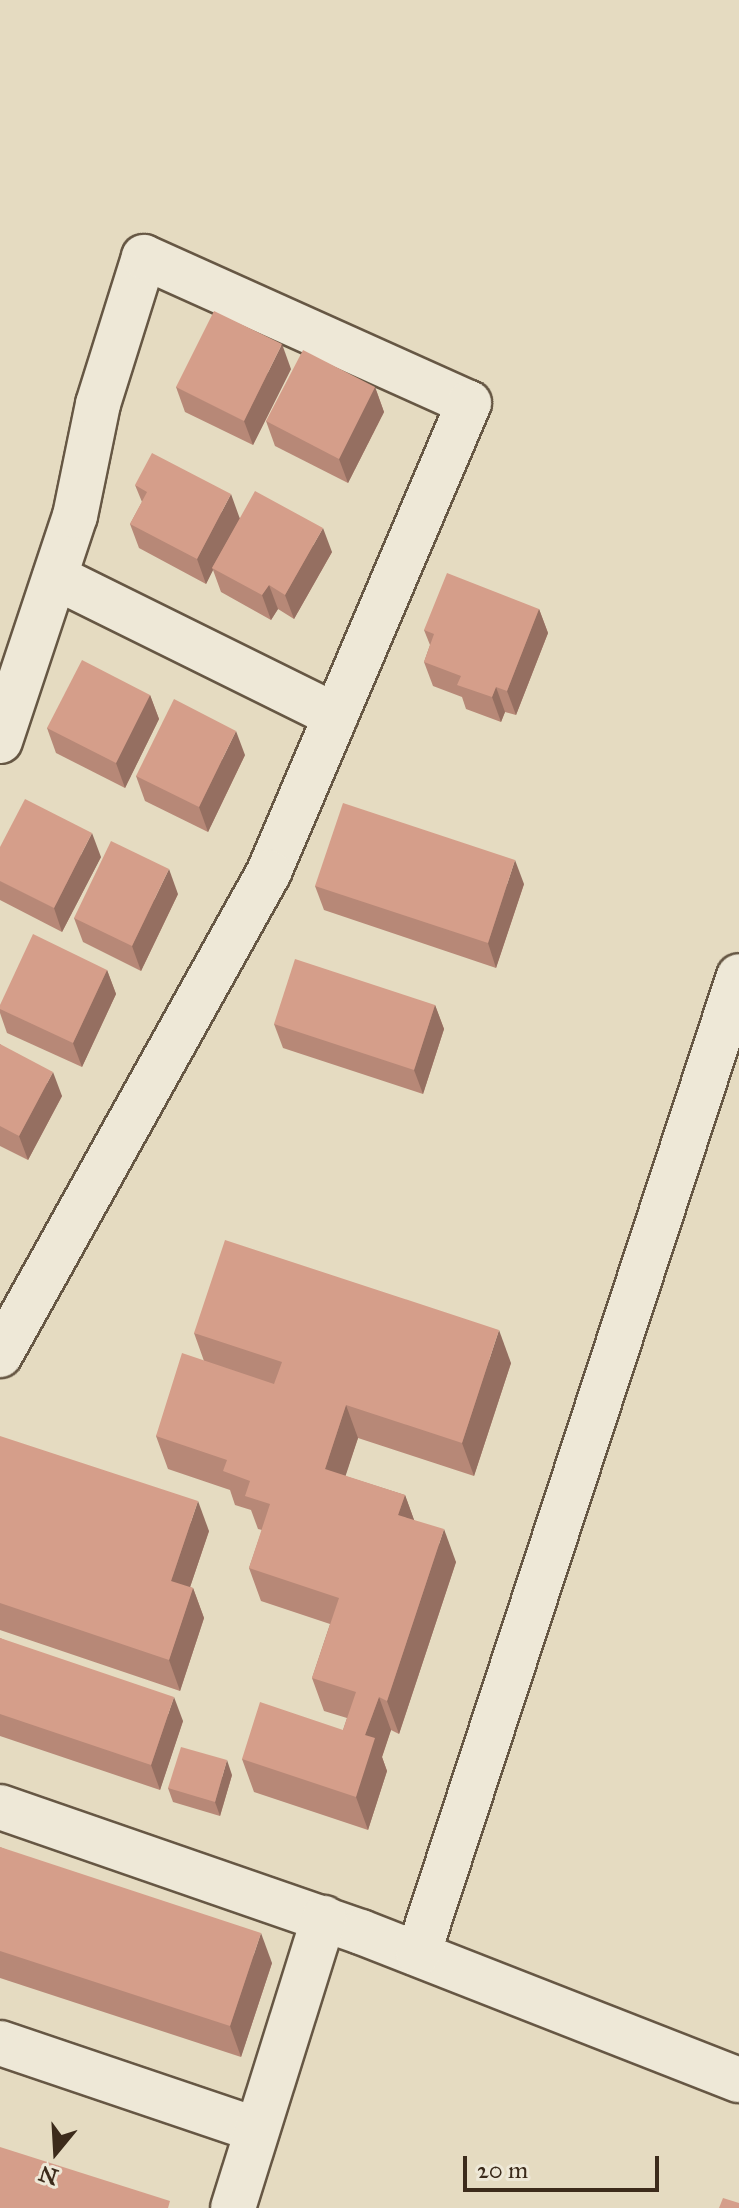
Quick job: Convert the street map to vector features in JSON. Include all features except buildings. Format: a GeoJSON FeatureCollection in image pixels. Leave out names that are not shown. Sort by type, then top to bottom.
{"type":"FeatureCollection","features":[{"type":"Feature","properties":{"kind":"street"},"geometry":{"type":"LineString","coordinates":[[0,741],[75,516],[98,404],[144,257],[469,403],[269,872],[0,1355]]}},
{"type":"Feature","properties":{"kind":"street"},"geometry":{"type":"LineString","coordinates":[[55,577],[336,716]]}},
{"type":"Feature","properties":{"kind":"street"},"geometry":{"type":"LineString","coordinates":[[418,1954],[739,976]]}},
{"type":"Feature","properties":{"kind":"street"},"geometry":{"type":"LineString","coordinates":[[0,1807],[324,1918],[739,2080]]}},
{"type":"Feature","properties":{"kind":"street"},"geometry":{"type":"LineString","coordinates":[[233,2208],[324,1918]]}},
{"type":"Feature","properties":{"kind":"street"},"geometry":{"type":"LineString","coordinates":[[0,2043],[257,2130]]}}]}
